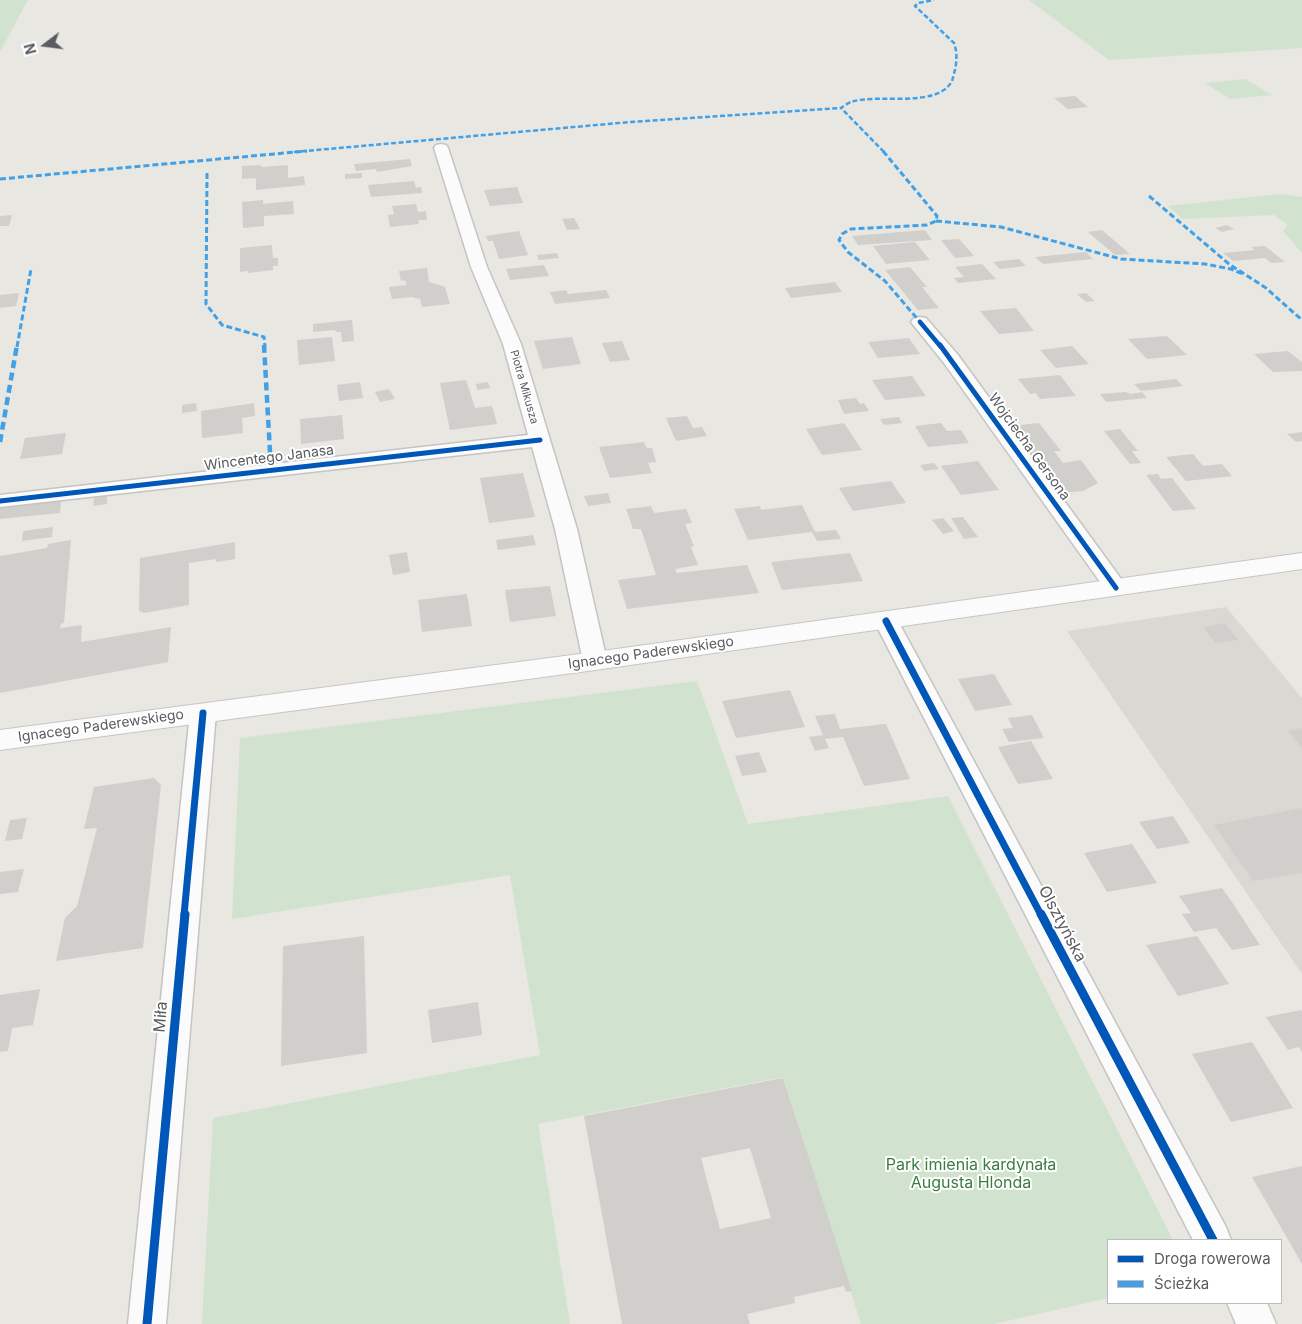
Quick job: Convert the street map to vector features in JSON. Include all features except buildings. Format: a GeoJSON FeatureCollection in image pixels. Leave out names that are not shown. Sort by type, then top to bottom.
{"type":"FeatureCollection","features":[{"type":"Feature","properties":{"kind":"main road","name":"Ignacego Paderewskiego"},"geometry":{"type":"LineString","coordinates":[[0,740],[886,621],[1302,561]]}},
{"type":"Feature","properties":{"kind":"street","name":"Piotra Mikusza"},"geometry":{"type":"LineString","coordinates":[[442,148],[479,266],[512,344],[566,529],[595,661]]}},
{"type":"Feature","properties":{"kind":"street","name":"Wojciecha Gersona"},"geometry":{"type":"LineString","coordinates":[[920,322],[951,359],[1116,588]]}},
{"type":"Feature","properties":{"kind":"street","name":"Wincentego Janasa"},"geometry":{"type":"LineString","coordinates":[[0,501],[540,440]]}},
{"type":"Feature","properties":{"kind":"street","name":"Olsztyńska"},"geometry":{"type":"LineString","coordinates":[[886,621],[1212,1239]]}},
{"type":"Feature","properties":{"kind":"street","name":"Miła"},"geometry":{"type":"LineString","coordinates":[[147,1324],[203,712]]}},
{"type":"Feature","properties":{"kind":"street"},"geometry":{"type":"LineString","coordinates":[[1247,1304],[1257,1324]]}},
{"type":"Feature","properties":{"kind":"shaded area"},"geometry":{"type":"Polygon","coordinates":[[[1226,607],[1302,698],[1302,974],[1067,631],[1226,607]]]}},
{"type":"Feature","properties":{"kind":"green space"},"geometry":{"type":"Polygon","coordinates":[[[0,0],[28,0],[0,52],[0,0]]]}},
{"type":"Feature","properties":{"kind":"green space"},"geometry":{"type":"Polygon","coordinates":[[[1029,0],[1302,0],[1302,48],[1109,60],[1029,0]]]}},
{"type":"Feature","properties":{"kind":"green space"},"geometry":{"type":"Polygon","coordinates":[[[1245,79],[1272,95],[1230,99],[1205,83],[1245,79]]]}},
{"type":"Feature","properties":{"kind":"green space"},"geometry":{"type":"Polygon","coordinates":[[[1280,194],[1302,197],[1302,253],[1283,231],[1288,225],[1274,215],[1182,219],[1168,206],[1280,194]]]}},
{"type":"Feature","properties":{"kind":"green space","name":"Park imienia kardynała Augusta Hlonda"},"geometry":{"type":"Polygon","coordinates":[[[697,681],[748,824],[948,796],[1172,1239],[1107,1239],[1107,1298],[994,1324],[861,1324],[783,1077],[538,1124],[570,1324],[202,1324],[213,1118],[540,1055],[510,875],[232,919],[240,738],[697,681]]]}},
{"type":"Feature","properties":{"kind":"marked path"},"geometry":{"type":"LineString","coordinates":[[920,322],[885,281],[848,252],[839,240],[842,234],[851,229],[927,225],[936,221],[937,216],[881,148],[841,108],[851,102],[924,97],[940,92],[952,82],[956,66],[954,43],[915,6],[918,3],[934,0]]}},
{"type":"Feature","properties":{"kind":"marked path"},"geometry":{"type":"LineString","coordinates":[[0,179],[630,122],[841,108]]}},
{"type":"Feature","properties":{"kind":"marked path"},"geometry":{"type":"LineString","coordinates":[[207,173],[206,304],[222,325],[264,337],[271,470]]}},
{"type":"Feature","properties":{"kind":"marked path"},"geometry":{"type":"LineString","coordinates":[[1149,196],[1229,264],[1266,288],[1302,320]]}},
{"type":"Feature","properties":{"kind":"marked path"},"geometry":{"type":"LineString","coordinates":[[936,221],[1001,227],[1121,259],[1205,264],[1231,269],[1243,274]]}},
{"type":"Feature","properties":{"kind":"marked path"},"geometry":{"type":"LineString","coordinates":[[0,442],[31,269]]}},
{"type":"Feature","properties":{"kind":"cycle path"},"geometry":{"type":"LineString","coordinates":[[920,322],[951,359],[1116,588]]}},
{"type":"Feature","properties":{"kind":"cycle path"},"geometry":{"type":"LineString","coordinates":[[0,501],[540,440]]}},
{"type":"Feature","properties":{"kind":"cycle path"},"geometry":{"type":"LineString","coordinates":[[886,621],[1212,1239]]}},
{"type":"Feature","properties":{"kind":"cycle path"},"geometry":{"type":"LineString","coordinates":[[147,1324],[203,713]]}}]}
